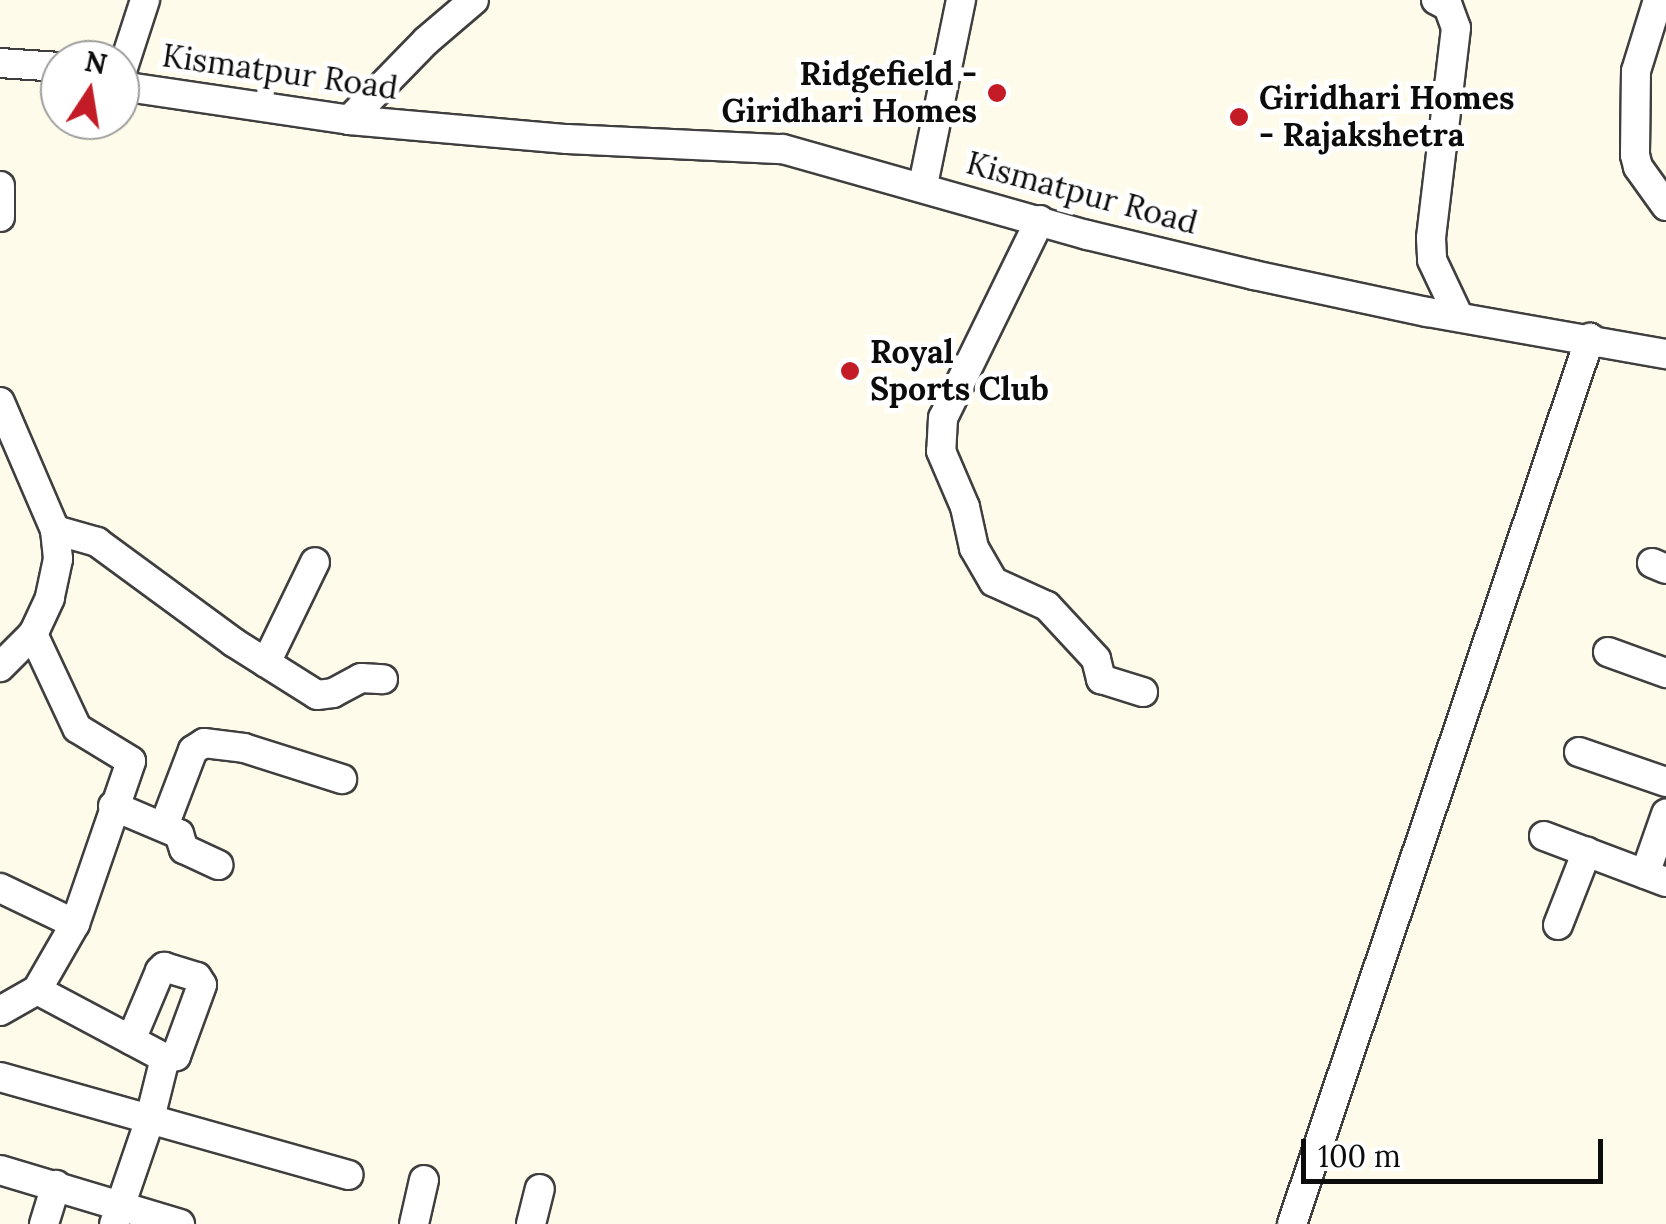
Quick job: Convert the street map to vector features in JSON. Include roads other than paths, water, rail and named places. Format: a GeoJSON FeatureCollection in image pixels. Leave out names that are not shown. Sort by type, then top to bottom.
{"type":"FeatureCollection","features":[{"type":"Feature","properties":{"kind":"street"},"geometry":{"type":"LineString","coordinates":[[132,40],[145,0]]}},
{"type":"Feature","properties":{"kind":"street"},"geometry":{"type":"LineString","coordinates":[[349,120],[426,41],[474,0]]}},
{"type":"Feature","properties":{"kind":"street"},"geometry":{"type":"LineString","coordinates":[[923,185],[961,0]]}},
{"type":"Feature","properties":{"kind":"street"},"geometry":{"type":"LineString","coordinates":[[1436,0],[1448,6],[1456,28],[1432,260],[1459,317]]}},
{"type":"Feature","properties":{"kind":"street"},"geometry":{"type":"LineString","coordinates":[[1658,0],[1636,71],[1635,154],[1638,167],[1666,206]]}},
{"type":"Feature","properties":{"kind":"street"},"geometry":{"type":"LineString","coordinates":[[0,63],[40,66]]}},
{"type":"Feature","properties":{"kind":"street","name":"Kismatpur Road"},"geometry":{"type":"LineString","coordinates":[[140,89],[349,120],[567,139],[783,149],[1254,275],[1666,354]]}},
{"type":"Feature","properties":{"kind":"street"},"geometry":{"type":"LineString","coordinates":[[0,186],[0,217]]}},
{"type":"Feature","properties":{"kind":"street"},"geometry":{"type":"LineString","coordinates":[[1040,220],[943,418],[941,451],[966,507],[974,548],[994,582],[1047,606],[1096,659],[1101,679],[1143,692]]}},
{"type":"Feature","properties":{"kind":"street"},"geometry":{"type":"LineString","coordinates":[[1292,1224],[1590,338]]}},
{"type":"Feature","properties":{"kind":"street"},"geometry":{"type":"LineString","coordinates":[[0,402],[55,530],[58,558],[50,598],[32,634],[0,667]]}},
{"type":"Feature","properties":{"kind":"street"},"geometry":{"type":"LineString","coordinates":[[55,530],[97,542],[266,664],[317,695],[333,693],[362,678],[383,679]]}},
{"type":"Feature","properties":{"kind":"street"},"geometry":{"type":"LineString","coordinates":[[266,664],[315,562]]}},
{"type":"Feature","properties":{"kind":"street"},"geometry":{"type":"LineString","coordinates":[[0,1011],[37,990],[75,924],[112,806],[131,761],[77,728],[32,634]]}},
{"type":"Feature","properties":{"kind":"street"},"geometry":{"type":"LineString","coordinates":[[1608,652],[1666,673]]}},
{"type":"Feature","properties":{"kind":"street"},"geometry":{"type":"LineString","coordinates":[[164,826],[194,750],[204,743],[244,748],[342,779]]}},
{"type":"Feature","properties":{"kind":"street"},"geometry":{"type":"LineString","coordinates":[[1579,752],[1666,782]]}},
{"type":"Feature","properties":{"kind":"street"},"geometry":{"type":"LineString","coordinates":[[112,806],[179,834],[184,849],[218,865]]}},
{"type":"Feature","properties":{"kind":"street"},"geometry":{"type":"LineString","coordinates":[[1544,836],[1660,879],[1666,814]]}},
{"type":"Feature","properties":{"kind":"street"},"geometry":{"type":"LineString","coordinates":[[1558,925],[1587,851]]}},
{"type":"Feature","properties":{"kind":"street"},"geometry":{"type":"LineString","coordinates":[[0,888],[75,924]]}},
{"type":"Feature","properties":{"kind":"street"},"geometry":{"type":"LineString","coordinates":[[37,990],[130,1040],[165,1058],[176,1056],[202,985],[196,977],[164,967],[130,1040]]}},
{"type":"Feature","properties":{"kind":"street"},"geometry":{"type":"LineString","coordinates":[[116,1214],[149,1122],[165,1058]]}},
{"type":"Feature","properties":{"kind":"street"},"geometry":{"type":"LineString","coordinates":[[0,1078],[348,1175]]}},
{"type":"Feature","properties":{"kind":"street"},"geometry":{"type":"LineString","coordinates":[[0,1170],[56,1185],[116,1214],[180,1224]]}},
{"type":"Feature","properties":{"kind":"street"},"geometry":{"type":"LineString","coordinates":[[414,1224],[424,1180]]}},
{"type":"Feature","properties":{"kind":"street"},"geometry":{"type":"LineString","coordinates":[[44,1224],[56,1185]]}},
{"type":"Feature","properties":{"kind":"street"},"geometry":{"type":"LineString","coordinates":[[531,1224],[540,1190]]}},
{"type":"Feature","properties":{"kind":"place","name":"Ridgefield - Giridhari Homes"},"geometry":{"type":"Point","coordinates":[997,93]}},
{"type":"Feature","properties":{"kind":"place","name":"Giridhari Homes - Rajakshetra"},"geometry":{"type":"Point","coordinates":[1239,117]}},
{"type":"Feature","properties":{"kind":"place","name":"Royal Sports Club"},"geometry":{"type":"Point","coordinates":[850,371]}}]}
